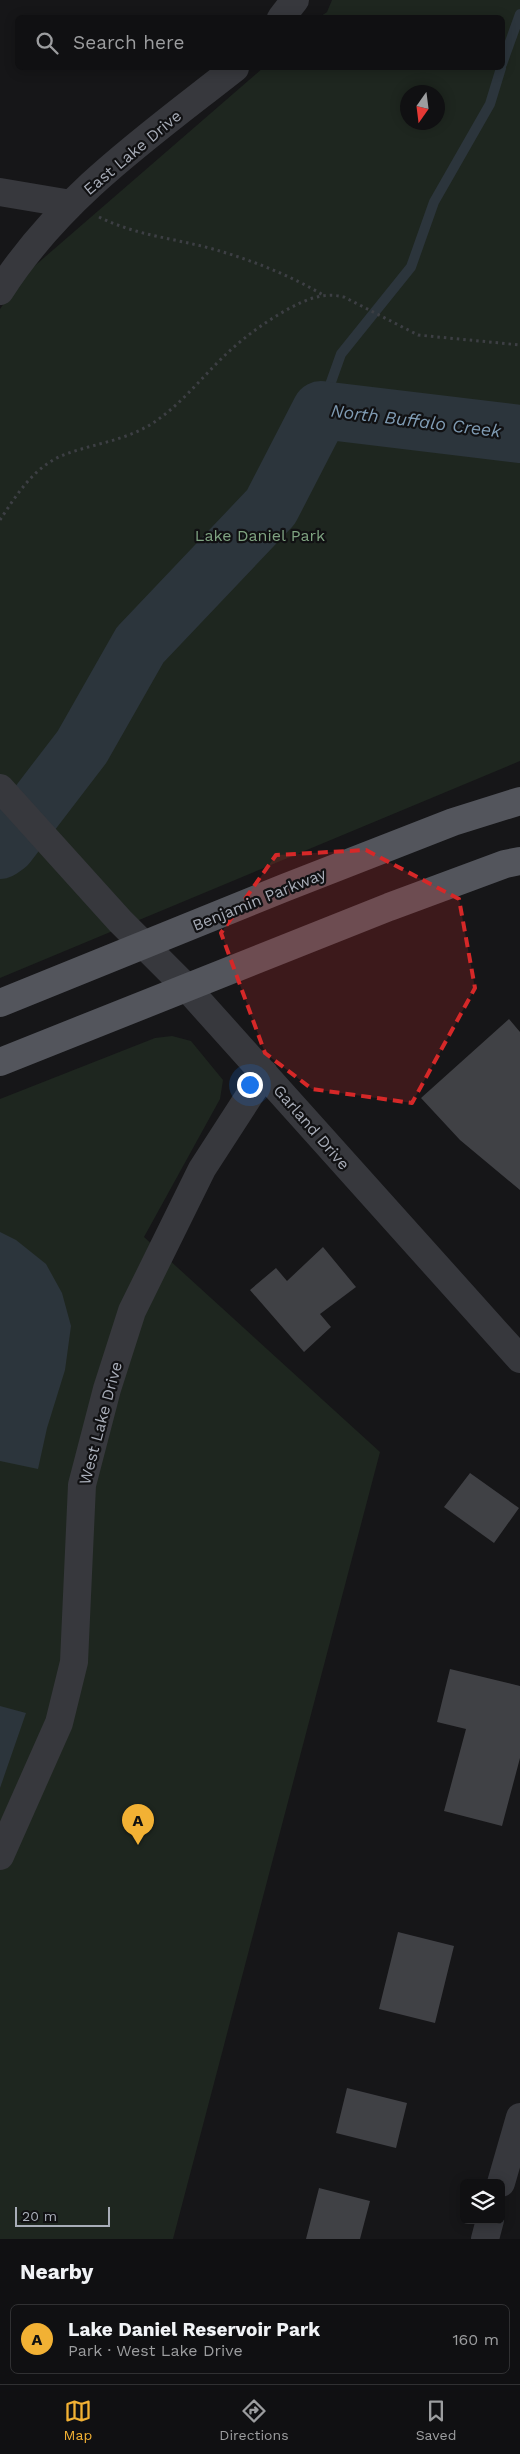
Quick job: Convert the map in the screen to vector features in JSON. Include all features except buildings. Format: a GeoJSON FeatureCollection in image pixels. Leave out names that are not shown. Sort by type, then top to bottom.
{"type":"FeatureCollection","features":[{"type":"Feature","properties":{"kind":"main road","name":"Benjamin Parkway"},"geometry":{"type":"LineString","coordinates":[[0,1003],[453,822],[520,801]]}},
{"type":"Feature","properties":{"kind":"main road"},"geometry":{"type":"LineString","coordinates":[[0,1062],[389,907],[504,864],[520,861]]}},
{"type":"Feature","properties":{"kind":"street"},"geometry":{"type":"LineString","coordinates":[[283,15],[295,0]]}},
{"type":"Feature","properties":{"kind":"street","name":"East Lake Drive"},"geometry":{"type":"LineString","coordinates":[[0,290],[15,267],[71,204],[104,172],[232,70]]}},
{"type":"Feature","properties":{"kind":"street"},"geometry":{"type":"LineString","coordinates":[[0,192],[71,204]]}},
{"type":"Feature","properties":{"kind":"street","name":"Garland Drive"},"geometry":{"type":"LineString","coordinates":[[0,788],[110,911],[187,988],[520,1359]]}},
{"type":"Feature","properties":{"kind":"street","name":"West Lake Drive"},"geometry":{"type":"LineString","coordinates":[[0,1856],[59,1724],[74,1662],[82,1485],[107,1389],[132,1312],[202,1169],[264,1073]]}},
{"type":"Feature","properties":{"kind":"street"},"geometry":{"type":"LineString","coordinates":[[509,2173],[520,2117]]}},
{"type":"Feature","properties":{"kind":"street"},"geometry":{"type":"LineString","coordinates":[[484,2239],[489,2224]]}},
{"type":"Feature","properties":{"kind":"path"},"geometry":{"type":"LineString","coordinates":[[71,204],[124,230],[213,250],[298,280],[324,295]]}},
{"type":"Feature","properties":{"kind":"path"},"geometry":{"type":"LineString","coordinates":[[0,520],[22,486],[49,464],[64,454],[122,437],[148,426],[181,400],[234,347],[268,320],[296,305],[324,295],[332,294],[344,297],[418,335],[520,345]]}},
{"type":"Feature","properties":{"kind":"highlighted area"},"geometry":{"type":"Polygon","coordinates":[[[366,850],[459,899],[475,988],[412,1103],[312,1089],[265,1053],[221,933],[276,855],[366,850]]]}},
{"type":"Feature","properties":{"kind":"green space","name":"Lake Daniel Park"},"geometry":{"type":"Polygon","coordinates":[[[332,0],[520,0],[520,761],[0,978],[0,309],[23,276],[261,70],[505,70],[505,15],[323,15],[327,12],[332,0]]]}},
{"type":"Feature","properties":{"kind":"green space"},"geometry":{"type":"Polygon","coordinates":[[[172,1036],[191,1041],[223,1080],[220,1099],[144,1237],[380,1452],[173,2239],[0,2239],[0,1099],[155,1038],[172,1036]]]}},
{"type":"Feature","properties":{"kind":"shaded area"},"geometry":{"type":"Polygon","coordinates":[[[0,1232],[16,1240],[46,1264],[62,1293],[71,1326],[65,1370],[47,1428],[38,1469],[0,1461],[0,1232]]]}},
{"type":"Feature","properties":{"kind":"shaded area"},"geometry":{"type":"Polygon","coordinates":[[[0,1706],[26,1713],[0,1788],[0,1706]]]}},
{"type":"Feature","properties":{"kind":"waterway"},"geometry":{"type":"LineString","coordinates":[[505,56],[520,14]]}},
{"type":"Feature","properties":{"kind":"waterway"},"geometry":{"type":"LineString","coordinates":[[321,410],[341,354],[411,267],[434,202],[490,104],[500,70]]}},
{"type":"Feature","properties":{"kind":"waterway","name":"North Buffalo Creek"},"geometry":{"type":"LineString","coordinates":[[0,850],[7,845],[82,747],[140,645],[271,507],[321,410],[520,434]]}},
{"type":"Feature","properties":{"kind":"place","name":"Lake Daniel Reservoir Park"},"geometry":{"type":"Point","coordinates":[138,1845]}}]}
